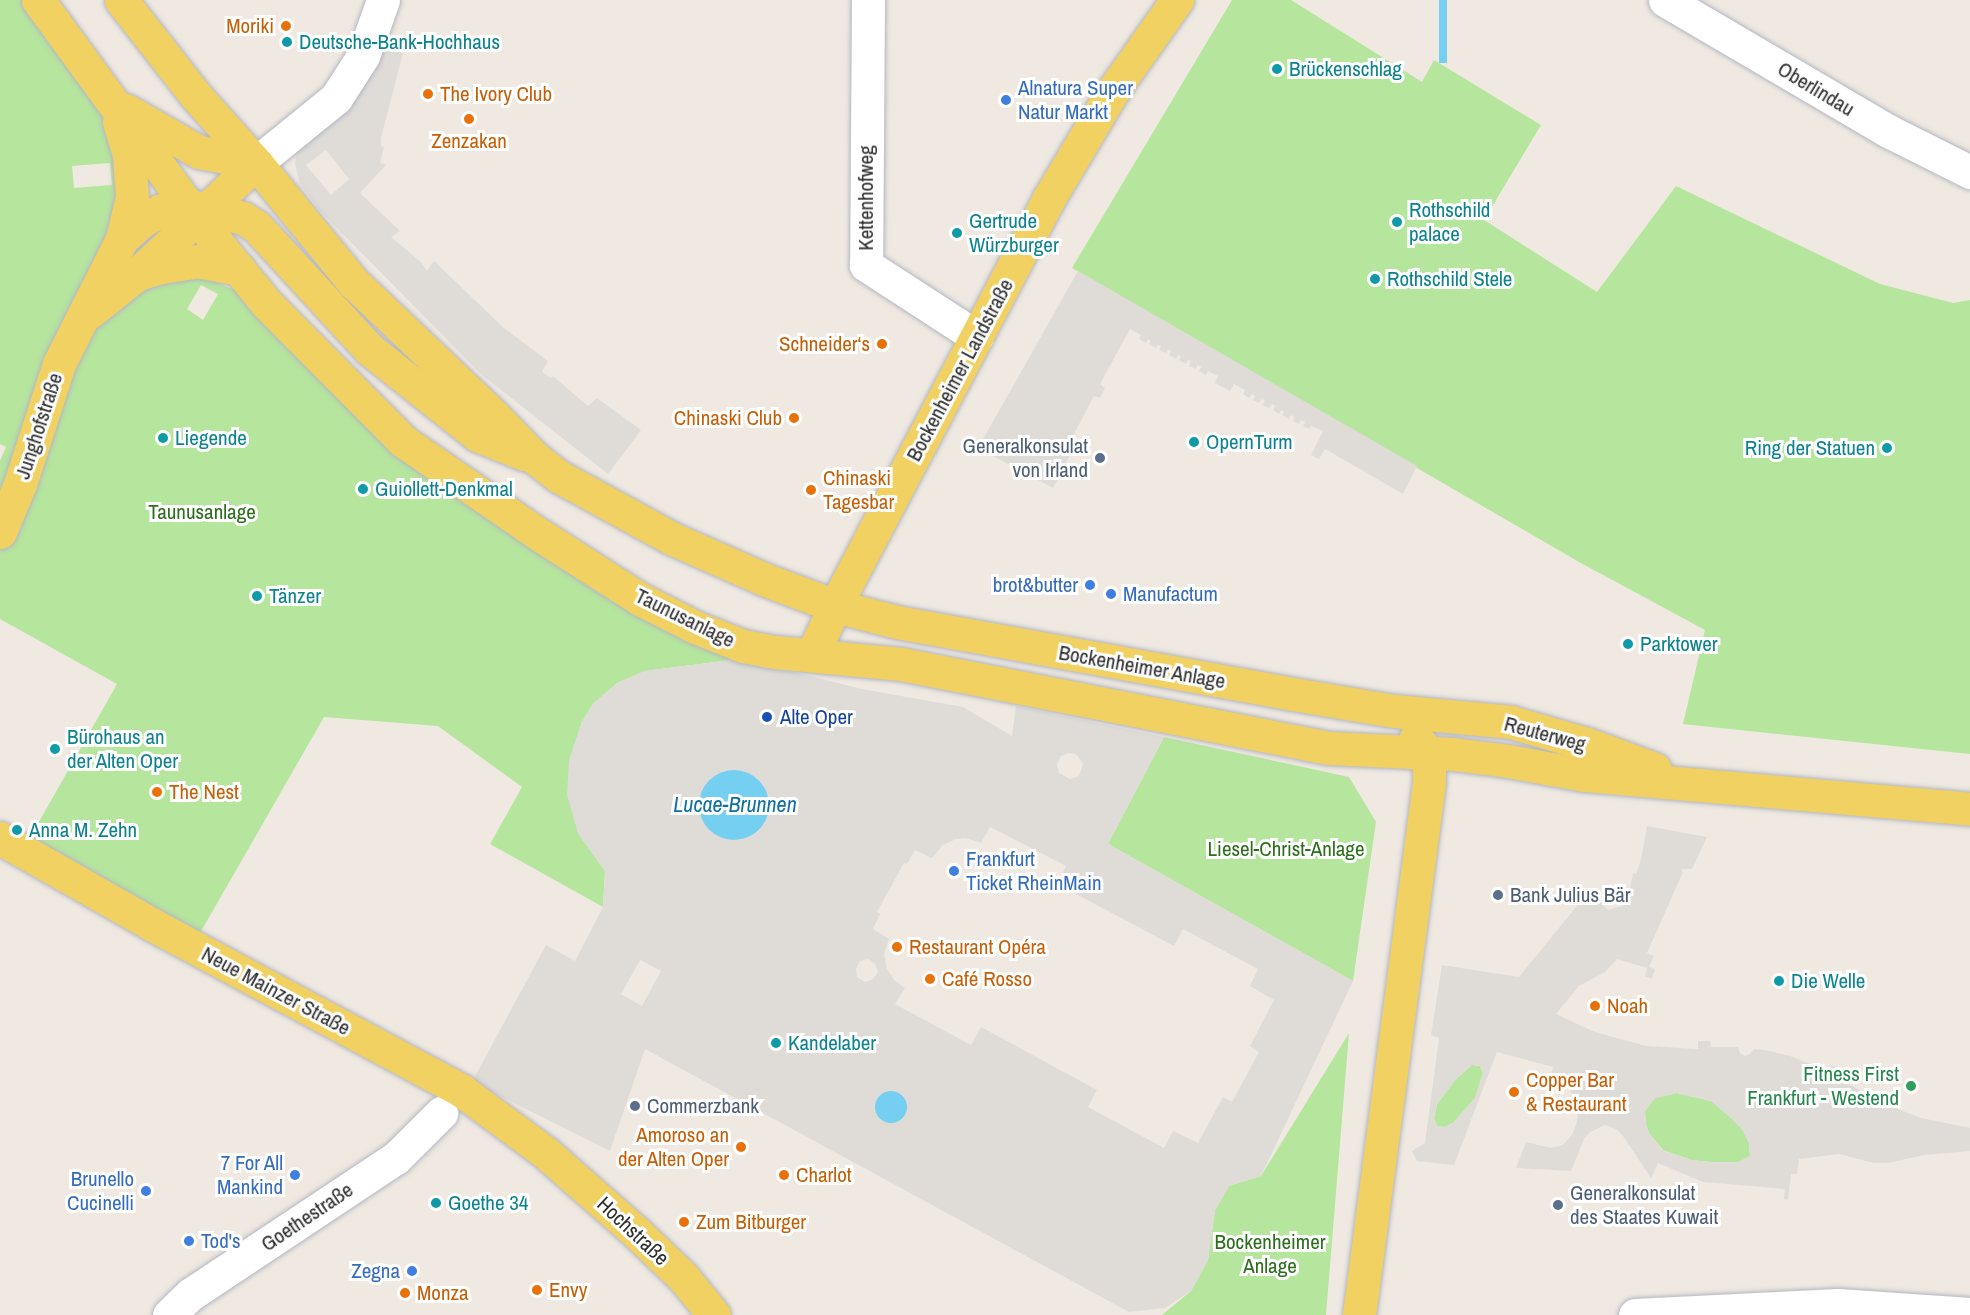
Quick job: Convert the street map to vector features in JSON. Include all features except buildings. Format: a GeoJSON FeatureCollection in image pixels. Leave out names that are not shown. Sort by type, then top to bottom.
{"type":"FeatureCollection","features":[{"type":"Feature","properties":{"kind":"main road","name":"Taunusanlage"},"geometry":{"type":"LineString","coordinates":[[38,0],[114,103],[198,210],[239,269],[284,324],[403,441],[540,535],[640,598],[695,627],[743,646],[775,652],[880,661]]}},
{"type":"Feature","properties":{"kind":"main road"},"geometry":{"type":"LineString","coordinates":[[121,0],[217,121],[256,163],[354,283],[495,417],[534,458],[558,476],[673,539],[766,580],[835,606]]}},
{"type":"Feature","properties":{"kind":"main road","name":"Bockenheimer Landstraße"},"geometry":{"type":"LineString","coordinates":[[812,655],[835,606],[1048,200],[1112,92],[1177,0]]}},
{"type":"Feature","properties":{"kind":"main road","name":"Taunusanlage"},"geometry":{"type":"LineString","coordinates":[[114,103],[199,152],[217,158],[256,163]]}},
{"type":"Feature","properties":{"kind":"main road"},"geometry":{"type":"LineString","coordinates":[[114,103],[129,154],[132,197],[122,239]]}},
{"type":"Feature","properties":{"kind":"main road"},"geometry":{"type":"LineString","coordinates":[[198,210],[213,180],[217,158],[217,121]]}},
{"type":"Feature","properties":{"kind":"main road"},"geometry":{"type":"LineString","coordinates":[[198,210],[256,163]]}},
{"type":"Feature","properties":{"kind":"main road","name":"Junghofstraße"},"geometry":{"type":"LineString","coordinates":[[0,532],[20,484],[55,374],[122,239],[142,221],[161,210],[198,210]]}},
{"type":"Feature","properties":{"kind":"main road"},"geometry":{"type":"LineString","coordinates":[[198,210],[243,218],[256,226],[369,349],[477,435],[534,458]]}},
{"type":"Feature","properties":{"kind":"main road","name":"Junghofstraße"},"geometry":{"type":"LineString","coordinates":[[80,321],[136,275],[198,210]]}},
{"type":"Feature","properties":{"kind":"main road"},"geometry":{"type":"LineString","coordinates":[[136,275],[161,267],[197,261],[239,269]]}},
{"type":"Feature","properties":{"kind":"main road","name":"Bockenheimer Anlage"},"geometry":{"type":"LineString","coordinates":[[835,606],[952,633],[1395,711]]}},
{"type":"Feature","properties":{"kind":"main road","name":"Bockenheimer Anlage"},"geometry":{"type":"LineString","coordinates":[[880,661],[1041,690],[1329,748],[1429,754]]}},
{"type":"Feature","properties":{"kind":"main road"},"geometry":{"type":"LineString","coordinates":[[1359,1315],[1429,782],[1429,754],[1395,711]]}},
{"type":"Feature","properties":{"kind":"main road","name":"Reuterweg"},"geometry":{"type":"LineString","coordinates":[[1395,711],[1511,722],[1590,745],[1690,783]]}},
{"type":"Feature","properties":{"kind":"main road","name":"Reuterweg"},"geometry":{"type":"LineString","coordinates":[[1429,754],[1508,760],[1585,775],[1970,809]]}},
{"type":"Feature","properties":{"kind":"main road","name":"Neue Mainzer Straße"},"geometry":{"type":"LineString","coordinates":[[0,838],[162,930],[462,1091],[546,1153]]}},
{"type":"Feature","properties":{"kind":"main road","name":"Hochstraße"},"geometry":{"type":"LineString","coordinates":[[546,1153],[683,1277],[714,1315]]}},
{"type":"Feature","properties":{"kind":"street"},"geometry":{"type":"LineString","coordinates":[[256,163],[336,98],[363,56],[383,0]]}},
{"type":"Feature","properties":{"kind":"street","name":"Kettenhofweg"},"geometry":{"type":"LineString","coordinates":[[868,0],[866,265],[977,337]]}},
{"type":"Feature","properties":{"kind":"street","name":"Oberlindau"},"geometry":{"type":"LineString","coordinates":[[1665,0],[1888,131],[1970,172]]}},
{"type":"Feature","properties":{"kind":"street","name":"Goethestraße"},"geometry":{"type":"LineString","coordinates":[[169,1315],[191,1294],[396,1158],[441,1113]]}},
{"type":"Feature","properties":{"kind":"street"},"geometry":{"type":"LineString","coordinates":[[1635,1315],[1838,1305],[1970,1314]]}},
{"type":"Feature","properties":{"kind":"green space","name":"Taunusanlage"},"geometry":{"type":"Polygon","coordinates":[[[0,0],[37,0],[114,103],[143,250],[267,304],[403,441],[739,659],[645,671],[617,683],[593,704],[582,722],[569,761],[578,833],[605,871],[603,907],[490,844],[522,787],[438,726],[324,717],[200,933],[27,843],[117,684],[0,619],[0,461],[6,447],[0,444],[0,0]],[[110,163],[72,166],[74,188],[112,185],[110,163]],[[201,285],[187,309],[203,320],[218,294],[201,285]]]}},
{"type":"Feature","properties":{"kind":"green space"},"geometry":{"type":"Polygon","coordinates":[[[1232,0],[1291,0],[1422,82],[1434,60],[1541,125],[1484,220],[1597,292],[1676,186],[1880,284],[1953,303],[1970,300],[1970,754],[1683,724],[1705,630],[1579,562],[1072,268],[1232,0]]]}},
{"type":"Feature","properties":{"kind":"green space","name":"Liesel-Christ-Anlage"},"geometry":{"type":"Polygon","coordinates":[[[1164,737],[1349,777],[1376,822],[1353,981],[1108,844],[1164,737]]]}},
{"type":"Feature","properties":{"kind":"green space","name":"Bockenheimer Anlage"},"geometry":{"type":"Polygon","coordinates":[[[1349,1033],[1326,1315],[1162,1315],[1191,1291],[1208,1260],[1215,1210],[1229,1186],[1261,1176],[1349,1033]]]}},
{"type":"Feature","properties":{"kind":"green space"},"geometry":{"type":"Polygon","coordinates":[[[1472,1065],[1480,1066],[1483,1073],[1475,1098],[1454,1122],[1445,1127],[1437,1126],[1434,1118],[1437,1104],[1455,1080],[1472,1065]]]}},
{"type":"Feature","properties":{"kind":"green space"},"geometry":{"type":"Polygon","coordinates":[[[1677,1093],[1711,1101],[1729,1116],[1742,1129],[1749,1143],[1750,1156],[1739,1162],[1711,1162],[1691,1160],[1663,1150],[1649,1133],[1645,1111],[1655,1098],[1677,1093]]]}},
{"type":"Feature","properties":{"kind":"shaded area"},"geometry":{"type":"Polygon","coordinates":[[[381,46],[403,53],[381,138],[381,146],[384,147],[380,163],[386,165],[360,193],[400,231],[391,237],[421,262],[427,271],[434,261],[504,328],[548,361],[542,372],[551,378],[553,376],[588,406],[597,398],[641,430],[608,474],[482,375],[318,209],[300,184],[295,164],[297,152],[381,46]],[[326,150],[306,165],[331,195],[349,179],[326,150]]]}},
{"type":"Feature","properties":{"kind":"shaded area"},"geometry":{"type":"Polygon","coordinates":[[[1078,271],[1417,466],[1403,494],[1325,449],[1319,459],[1311,455],[1323,431],[1311,426],[1309,429],[1303,426],[1305,422],[1301,420],[1299,424],[1293,421],[1294,417],[1291,415],[1289,419],[1282,415],[1284,412],[1281,410],[1279,414],[1273,410],[1275,406],[1272,404],[1269,408],[1262,405],[1265,401],[1262,399],[1259,403],[1253,400],[1255,396],[1252,394],[1249,398],[1243,394],[1245,390],[1234,384],[1230,391],[1215,383],[1218,376],[1208,371],[1206,375],[1199,371],[1201,367],[1198,365],[1196,369],[1189,366],[1191,361],[1188,360],[1186,364],[1179,360],[1181,356],[1178,355],[1176,359],[1169,355],[1171,351],[1168,349],[1166,353],[1159,350],[1161,346],[1158,345],[1156,348],[1149,344],[1151,341],[1148,339],[1146,343],[1139,339],[1141,335],[1130,329],[1100,384],[1105,388],[1100,398],[1094,396],[1065,451],[1070,455],[1053,488],[978,448],[1078,271]]]}},
{"type":"Feature","properties":{"kind":"shaded area"},"geometry":{"type":"Polygon","coordinates":[[[739,659],[862,689],[963,707],[1012,736],[1016,706],[1164,737],[1108,844],[1353,981],[1261,1176],[1229,1186],[1215,1210],[1208,1260],[1191,1291],[1165,1308],[1129,1312],[645,1049],[610,1151],[472,1082],[546,945],[575,961],[603,907],[605,871],[578,833],[567,795],[569,761],[582,722],[593,704],[617,683],[645,671],[739,659]],[[1068,753],[1061,756],[1057,764],[1059,773],[1070,779],[1079,776],[1083,764],[1076,754],[1068,753]],[[728,771],[711,779],[725,839],[742,840],[770,804],[764,786],[757,778],[740,771],[728,771]],[[990,827],[981,843],[966,838],[956,839],[943,845],[932,858],[915,850],[907,864],[904,863],[877,912],[880,914],[873,929],[889,939],[884,954],[887,969],[894,980],[905,988],[895,1004],[971,1045],[981,1027],[1097,1090],[1088,1107],[1164,1148],[1173,1131],[1198,1143],[1223,1097],[1232,1102],[1259,1052],[1250,1046],[1274,1000],[1250,986],[1258,969],[1183,929],[1174,946],[1057,884],[1066,866],[990,827]],[[868,959],[860,961],[856,969],[857,977],[865,982],[873,979],[878,972],[875,964],[868,959]],[[640,960],[621,994],[642,1006],[661,971],[640,960]],[[887,1091],[876,1102],[876,1112],[905,1099],[897,1092],[887,1091]]]}},
{"type":"Feature","properties":{"kind":"shaded area"},"geometry":{"type":"Polygon","coordinates":[[[1647,826],[1707,837],[1692,869],[1681,869],[1683,872],[1647,953],[1654,956],[1649,967],[1655,969],[1652,978],[1645,977],[1647,968],[1617,959],[1605,972],[1579,986],[1556,1014],[1595,1032],[1646,1046],[1698,1049],[1698,1041],[1710,1041],[1711,1046],[1705,1047],[1738,1047],[1740,1053],[1745,1056],[1754,1049],[1765,1050],[1790,1056],[1833,1073],[1829,1069],[1831,1065],[1842,1070],[1838,1078],[1883,1103],[1921,1118],[1970,1128],[1970,1151],[1924,1155],[1888,1163],[1874,1163],[1839,1154],[1799,1159],[1797,1174],[1791,1174],[1788,1200],[1784,1199],[1785,1189],[1703,1182],[1658,1163],[1651,1178],[1623,1136],[1616,1129],[1605,1125],[1590,1132],[1584,1139],[1571,1171],[1516,1168],[1526,1142],[1551,1148],[1563,1145],[1572,1135],[1577,1122],[1578,1109],[1569,1088],[1551,1074],[1553,1067],[1497,1052],[1454,1165],[1417,1161],[1412,1151],[1425,1143],[1439,1038],[1431,1035],[1442,965],[1519,977],[1590,890],[1599,892],[1600,902],[1608,910],[1623,906],[1629,895],[1633,873],[1636,874],[1647,826]],[[1472,1065],[1455,1080],[1437,1104],[1434,1118],[1437,1126],[1445,1127],[1454,1122],[1475,1098],[1483,1073],[1480,1066],[1472,1065]],[[1677,1093],[1655,1098],[1645,1111],[1649,1133],[1662,1150],[1691,1160],[1711,1162],[1739,1162],[1750,1156],[1749,1143],[1742,1129],[1729,1116],[1711,1101],[1677,1093]]]}},
{"type":"Feature","properties":{"kind":"water"},"geometry":{"type":"Polygon","coordinates":[[[1439,0],[1447,0],[1447,63],[1439,63],[1439,0]]]}},
{"type":"Feature","properties":{"kind":"water","name":"Lucae-Brunnen"},"geometry":{"type":"Polygon","coordinates":[[[734,770],[747,773],[759,780],[766,792],[769,805],[766,818],[759,830],[747,837],[734,840],[721,837],[709,830],[702,818],[699,805],[702,792],[709,780],[721,773],[734,770]]]}},
{"type":"Feature","properties":{"kind":"water"},"geometry":{"type":"Polygon","coordinates":[[[891,1091],[902,1096],[907,1107],[902,1118],[891,1123],[880,1118],[875,1107],[880,1096],[891,1091]]]}},
{"type":"Feature","properties":{"kind":"place","name":"Moriki"},"geometry":{"type":"Point","coordinates":[286,26]}},
{"type":"Feature","properties":{"kind":"place","name":"Deutsche-Bank-Hochhaus"},"geometry":{"type":"Point","coordinates":[287,42]}},
{"type":"Feature","properties":{"kind":"place","name":"Brückenschlag"},"geometry":{"type":"Point","coordinates":[1277,69]}},
{"type":"Feature","properties":{"kind":"place","name":"The Ivory Club"},"geometry":{"type":"Point","coordinates":[428,94]}},
{"type":"Feature","properties":{"kind":"place","name":"Alnatura Super Natur Markt"},"geometry":{"type":"Point","coordinates":[1006,100]}},
{"type":"Feature","properties":{"kind":"place","name":"Zenzakan"},"geometry":{"type":"Point","coordinates":[469,119]}},
{"type":"Feature","properties":{"kind":"place","name":"Rothschild palace"},"geometry":{"type":"Point","coordinates":[1397,222]}},
{"type":"Feature","properties":{"kind":"place","name":"Gertrude Würzburger"},"geometry":{"type":"Point","coordinates":[957,233]}},
{"type":"Feature","properties":{"kind":"place","name":"Rothschild Stele"},"geometry":{"type":"Point","coordinates":[1375,279]}},
{"type":"Feature","properties":{"kind":"place","name":"Schneider‘s"},"geometry":{"type":"Point","coordinates":[882,344]}},
{"type":"Feature","properties":{"kind":"place","name":"Chinaski Club"},"geometry":{"type":"Point","coordinates":[794,418]}},
{"type":"Feature","properties":{"kind":"place","name":"Liegende"},"geometry":{"type":"Point","coordinates":[163,438]}},
{"type":"Feature","properties":{"kind":"place","name":"OpernTurm"},"geometry":{"type":"Point","coordinates":[1194,442]}},
{"type":"Feature","properties":{"kind":"place","name":"Ring der Statuen"},"geometry":{"type":"Point","coordinates":[1887,448]}},
{"type":"Feature","properties":{"kind":"place","name":"Generalkonsulat von Irland"},"geometry":{"type":"Point","coordinates":[1100,458]}},
{"type":"Feature","properties":{"kind":"place","name":"Guiollett-Denkmal"},"geometry":{"type":"Point","coordinates":[363,489]}},
{"type":"Feature","properties":{"kind":"place","name":"Chinaski Tagesbar"},"geometry":{"type":"Point","coordinates":[811,490]}},
{"type":"Feature","properties":{"kind":"place","name":"brot&butter"},"geometry":{"type":"Point","coordinates":[1090,585]}},
{"type":"Feature","properties":{"kind":"place","name":"Manufactum"},"geometry":{"type":"Point","coordinates":[1111,594]}},
{"type":"Feature","properties":{"kind":"place","name":"Tänzer"},"geometry":{"type":"Point","coordinates":[257,596]}},
{"type":"Feature","properties":{"kind":"place","name":"Parktower"},"geometry":{"type":"Point","coordinates":[1628,644]}},
{"type":"Feature","properties":{"kind":"place","name":"Alte Oper"},"geometry":{"type":"Point","coordinates":[767,717]}},
{"type":"Feature","properties":{"kind":"place","name":"Bürohaus an der Alten Oper"},"geometry":{"type":"Point","coordinates":[55,749]}},
{"type":"Feature","properties":{"kind":"place","name":"The Nest"},"geometry":{"type":"Point","coordinates":[157,792]}},
{"type":"Feature","properties":{"kind":"place","name":"Anna M. Zehn"},"geometry":{"type":"Point","coordinates":[17,830]}},
{"type":"Feature","properties":{"kind":"place","name":"Frankfurt Ticket RheinMain"},"geometry":{"type":"Point","coordinates":[954,871]}},
{"type":"Feature","properties":{"kind":"place","name":"Bank Julius Bär"},"geometry":{"type":"Point","coordinates":[1498,895]}},
{"type":"Feature","properties":{"kind":"place","name":"Restaurant Opéra"},"geometry":{"type":"Point","coordinates":[897,947]}},
{"type":"Feature","properties":{"kind":"place","name":"Café Rosso"},"geometry":{"type":"Point","coordinates":[930,979]}},
{"type":"Feature","properties":{"kind":"place","name":"Die Welle"},"geometry":{"type":"Point","coordinates":[1779,981]}},
{"type":"Feature","properties":{"kind":"place","name":"Noah"},"geometry":{"type":"Point","coordinates":[1595,1006]}},
{"type":"Feature","properties":{"kind":"place","name":"Kandelaber"},"geometry":{"type":"Point","coordinates":[776,1043]}},
{"type":"Feature","properties":{"kind":"place","name":"Fitness First Frankfurt - Westend"},"geometry":{"type":"Point","coordinates":[1911,1086]}},
{"type":"Feature","properties":{"kind":"place","name":"Copper Bar & Restaurant"},"geometry":{"type":"Point","coordinates":[1514,1092]}},
{"type":"Feature","properties":{"kind":"place","name":"Commerzbank"},"geometry":{"type":"Point","coordinates":[635,1106]}},
{"type":"Feature","properties":{"kind":"place","name":"Amoroso an der Alten Oper"},"geometry":{"type":"Point","coordinates":[741,1147]}},
{"type":"Feature","properties":{"kind":"place","name":"7 For All Mankind"},"geometry":{"type":"Point","coordinates":[295,1175]}},
{"type":"Feature","properties":{"kind":"place","name":"Charlot"},"geometry":{"type":"Point","coordinates":[784,1175]}},
{"type":"Feature","properties":{"kind":"place","name":"Brunello Cucinelli"},"geometry":{"type":"Point","coordinates":[146,1191]}},
{"type":"Feature","properties":{"kind":"place","name":"Goethe 34"},"geometry":{"type":"Point","coordinates":[436,1203]}},
{"type":"Feature","properties":{"kind":"place","name":"Generalkonsulat des Staates Kuwait"},"geometry":{"type":"Point","coordinates":[1558,1205]}},
{"type":"Feature","properties":{"kind":"place","name":"Zum Bitburger"},"geometry":{"type":"Point","coordinates":[684,1222]}},
{"type":"Feature","properties":{"kind":"place","name":"Tod's"},"geometry":{"type":"Point","coordinates":[189,1241]}},
{"type":"Feature","properties":{"kind":"place","name":"Zegna"},"geometry":{"type":"Point","coordinates":[412,1271]}},
{"type":"Feature","properties":{"kind":"place","name":"Envy"},"geometry":{"type":"Point","coordinates":[537,1290]}},
{"type":"Feature","properties":{"kind":"place","name":"Monza"},"geometry":{"type":"Point","coordinates":[405,1293]}}]}
